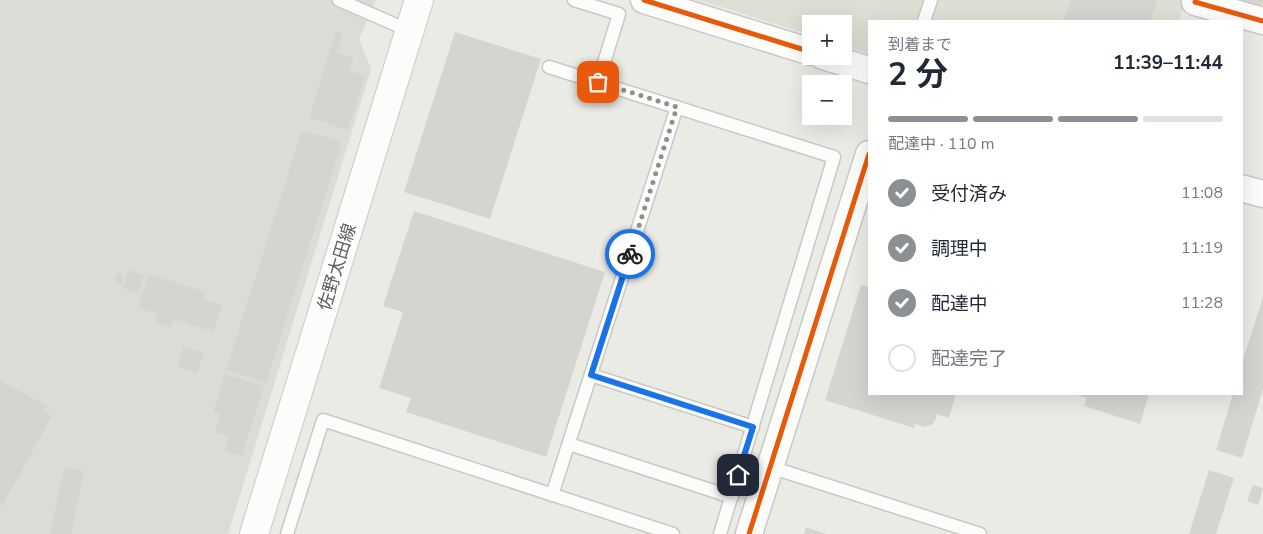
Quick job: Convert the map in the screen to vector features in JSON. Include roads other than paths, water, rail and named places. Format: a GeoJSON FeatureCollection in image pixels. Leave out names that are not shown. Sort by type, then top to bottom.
{"type":"FeatureCollection","features":[{"type":"Feature","properties":{"kind":"main road","name":"佐野太田線"},"geometry":{"type":"LineString","coordinates":[[254,534],[419,0]]}},
{"type":"Feature","properties":{"kind":"street"},"geometry":{"type":"LineString","coordinates":[[644,0],[802,49]]}},
{"type":"Feature","properties":{"kind":"street"},"geometry":{"type":"LineString","coordinates":[[1193,8],[1263,21]]}},
{"type":"Feature","properties":{"kind":"street"},"geometry":{"type":"LineString","coordinates":[[852,65],[868,70]]}},
{"type":"Feature","properties":{"kind":"street"},"geometry":{"type":"LineString","coordinates":[[749,534],[868,157]]}},
{"type":"Feature","properties":{"kind":"street"},"geometry":{"type":"LineString","coordinates":[[1243,189],[1263,194]]}},
{"type":"Feature","properties":{"kind":"lane"},"geometry":{"type":"LineString","coordinates":[[339,0],[410,31]]}},
{"type":"Feature","properties":{"kind":"lane"},"geometry":{"type":"LineString","coordinates":[[924,20],[931,0]]}},
{"type":"Feature","properties":{"kind":"lane"},"geometry":{"type":"LineString","coordinates":[[577,1],[619,14],[598,82]]}},
{"type":"Feature","properties":{"kind":"lane"},"geometry":{"type":"LineString","coordinates":[[549,67],[834,157],[720,534]]}},
{"type":"Feature","properties":{"kind":"lane"},"geometry":{"type":"LineString","coordinates":[[552,495],[677,107]]}},
{"type":"Feature","properties":{"kind":"lane"},"geometry":{"type":"LineString","coordinates":[[591,375],[753,427]]}},
{"type":"Feature","properties":{"kind":"lane"},"geometry":{"type":"LineString","coordinates":[[287,534],[323,420],[673,534]]}},
{"type":"Feature","properties":{"kind":"lane"},"geometry":{"type":"LineString","coordinates":[[568,444],[732,497]]}},
{"type":"Feature","properties":{"kind":"lane"},"geometry":{"type":"LineString","coordinates":[[770,467],[980,534]]}}]}
